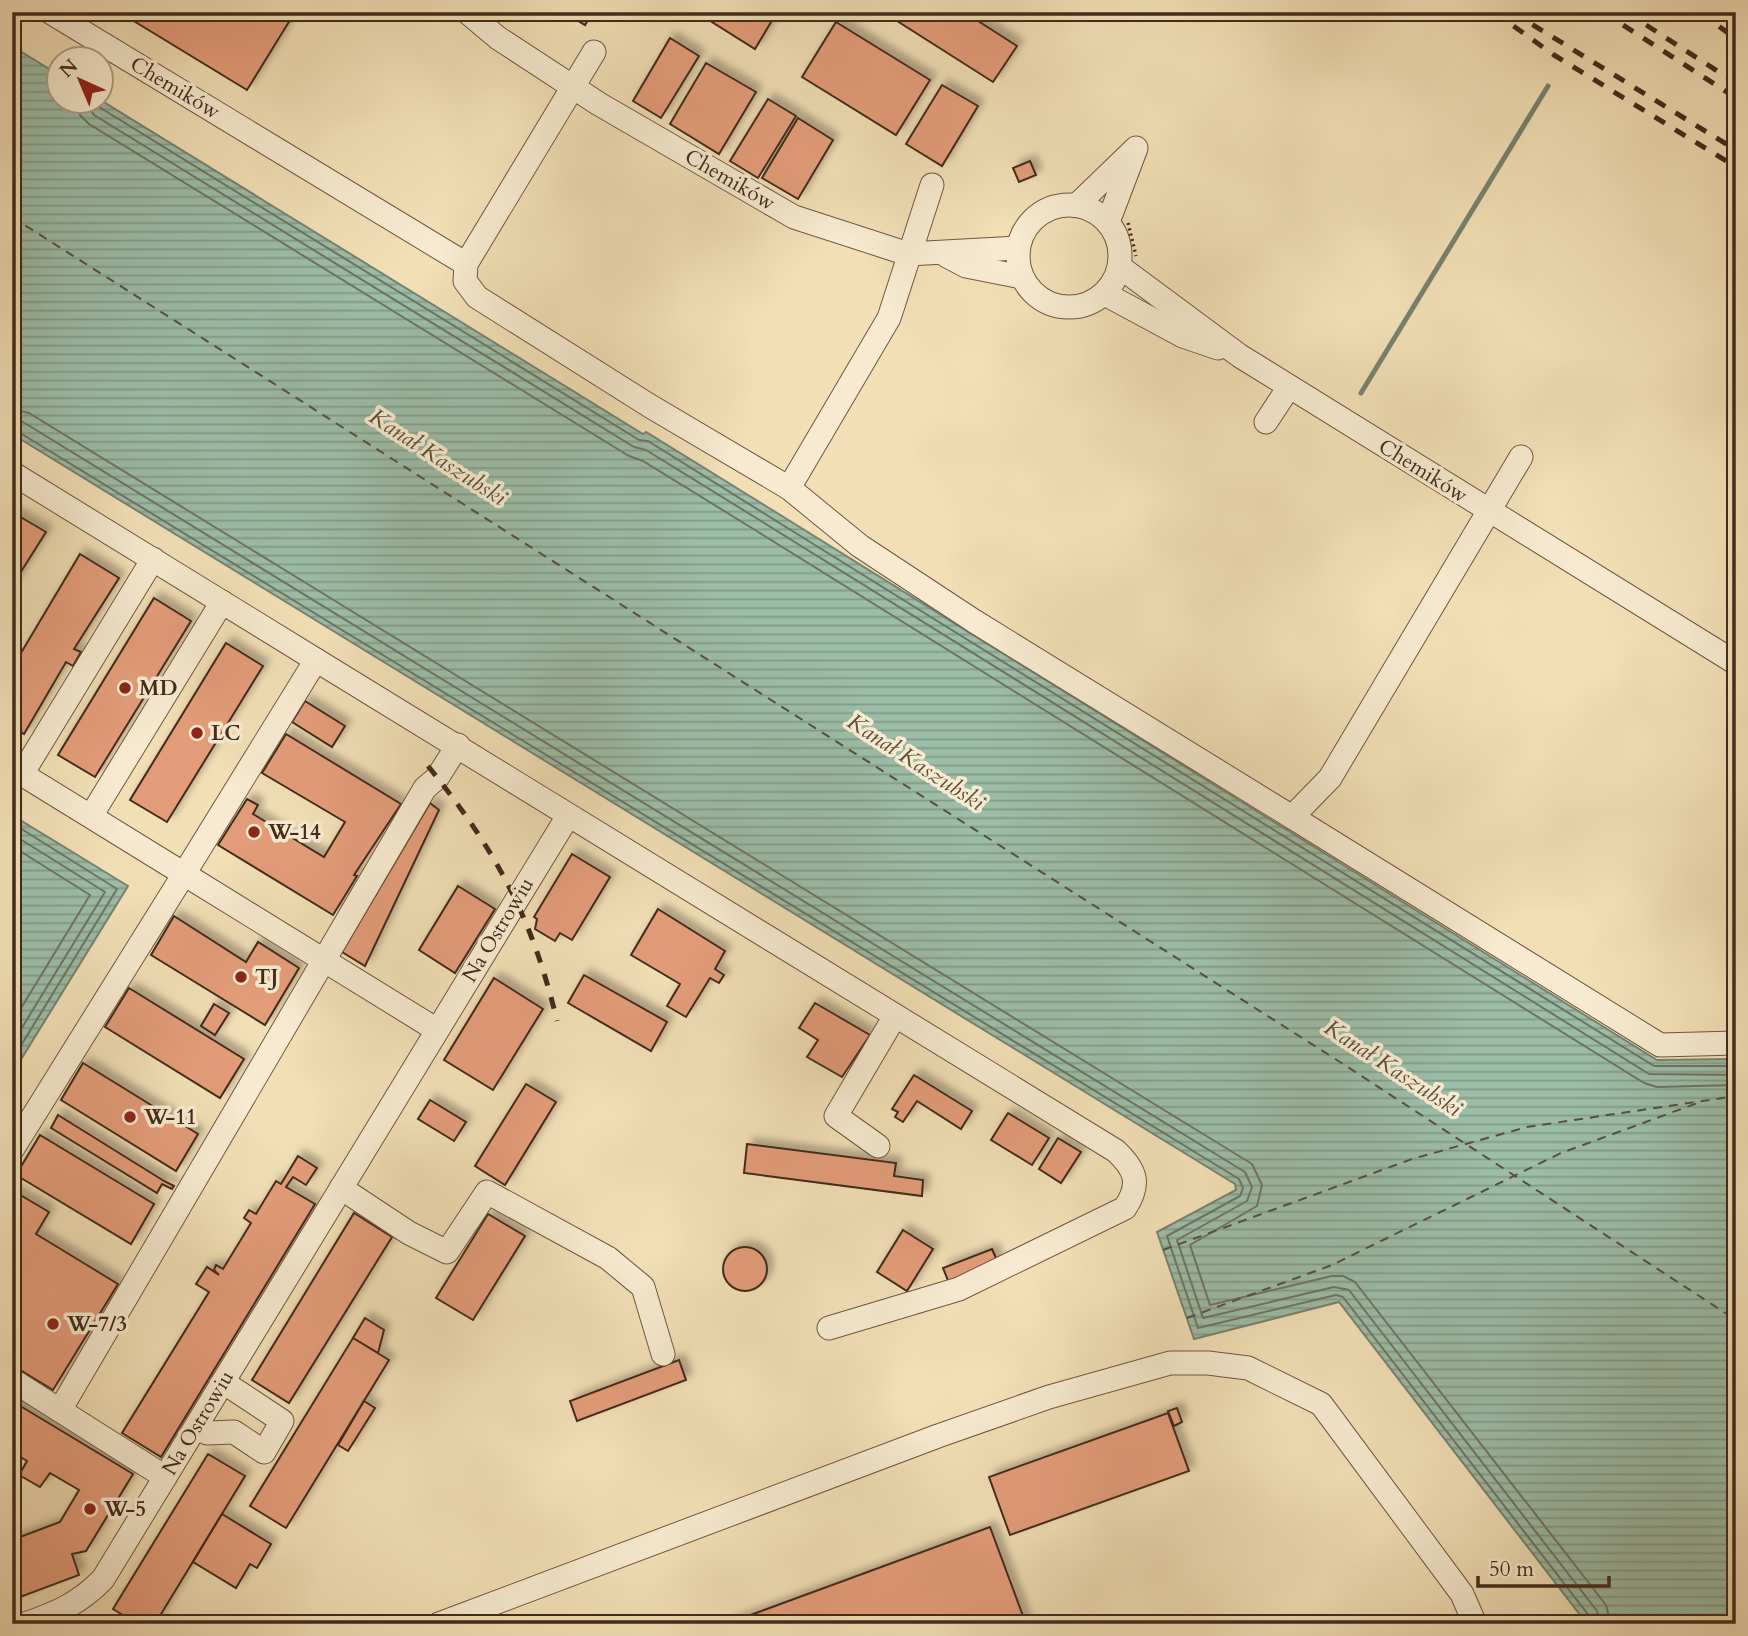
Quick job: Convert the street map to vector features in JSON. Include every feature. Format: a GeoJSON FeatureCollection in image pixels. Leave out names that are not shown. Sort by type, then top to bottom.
{"type":"FeatureCollection","features":[{"type":"Feature","properties":{"kind":"lane","name":"Chemików"},"geometry":{"type":"LineString","coordinates":[[50,12],[466,264]]}},
{"type":"Feature","properties":{"kind":"lane","name":"Chemików"},"geometry":{"type":"LineString","coordinates":[[467,12],[498,38],[573,86],[794,217],[908,254],[944,254],[966,266],[1022,277]]}},
{"type":"Feature","properties":{"kind":"lane"},"geometry":{"type":"LineString","coordinates":[[594,51],[466,264],[465,281],[477,297],[650,406],[789,488],[860,546],[974,621],[1660,1045],[1736,1043]]}},
{"type":"Feature","properties":{"kind":"lane"},"geometry":{"type":"LineString","coordinates":[[1077,205],[1136,148],[1108,222]]}},
{"type":"Feature","properties":{"kind":"lane"},"geometry":{"type":"LineString","coordinates":[[789,488],[889,318],[932,185]]}},
{"type":"Feature","properties":{"kind":"lane"},"geometry":{"type":"LineString","coordinates":[[1061,205],[1077,205],[1099,214],[1108,222],[1117,236],[1120,267],[1105,293],[1091,303],[1076,307],[1059,307],[1044,301],[1031,291],[1022,277],[1018,248],[1024,233],[1039,215],[1061,205]]}},
{"type":"Feature","properties":{"kind":"lane"},"geometry":{"type":"LineString","coordinates":[[944,254],[1018,248]]}},
{"type":"Feature","properties":{"kind":"lane","name":"Chemików"},"geometry":{"type":"LineString","coordinates":[[1120,267],[1240,356],[1736,663]]}},
{"type":"Feature","properties":{"kind":"lane"},"geometry":{"type":"LineString","coordinates":[[1105,293],[1183,336],[1240,356]]}},
{"type":"Feature","properties":{"kind":"lane"},"geometry":{"type":"LineString","coordinates":[[1266,422],[1289,387]]}},
{"type":"Feature","properties":{"kind":"lane"},"geometry":{"type":"LineString","coordinates":[[1292,817],[1330,778],[1521,457]]}},
{"type":"Feature","properties":{"kind":"lane"},"geometry":{"type":"LineString","coordinates":[[12,473],[1116,1151],[1130,1164],[1137,1180],[1134,1195],[1125,1208],[959,1289],[829,1328]]}},
{"type":"Feature","properties":{"kind":"lane"},"geometry":{"type":"LineString","coordinates":[[153,559],[17,771],[437,1030]]}},
{"type":"Feature","properties":{"kind":"lane"},"geometry":{"type":"LineString","coordinates":[[91,816],[222,602]]}},
{"type":"Feature","properties":{"kind":"lane"},"geometry":{"type":"LineString","coordinates":[[12,1150],[316,660]]}},
{"type":"Feature","properties":{"kind":"lane"},"geometry":{"type":"LineString","coordinates":[[60,1410],[326,961],[425,788],[437,778],[458,745]]}},
{"type":"Feature","properties":{"kind":"lane","name":"Na Ostrowiu"},"geometry":{"type":"LineString","coordinates":[[25,1624],[63,1611],[85,1597],[103,1579],[568,816]]}},
{"type":"Feature","properties":{"kind":"lane"},"geometry":{"type":"LineString","coordinates":[[878,1146],[836,1116],[895,1016]]}},
{"type":"Feature","properties":{"kind":"lane"},"geometry":{"type":"LineString","coordinates":[[341,1188],[410,1233],[447,1252],[487,1192],[608,1258],[643,1287],[663,1354]]}},
{"type":"Feature","properties":{"kind":"lane"},"geometry":{"type":"LineString","coordinates":[[439,1624],[950,1432],[1049,1397],[1170,1363],[1248,1368],[1321,1404],[1462,1594],[1475,1624]]}},
{"type":"Feature","properties":{"kind":"lane"},"geometry":{"type":"LineString","coordinates":[[12,1380],[166,1477]]}},
{"type":"Feature","properties":{"kind":"lane"},"geometry":{"type":"LineString","coordinates":[[197,1426],[207,1433],[234,1432],[264,1452],[282,1421],[223,1382]]}},
{"type":"Feature","properties":{"kind":"water","name":"Kanał Kaszubski"},"geometry":{"type":"Polygon","coordinates":[[[12,46],[46,67],[46,116],[116,116],[116,110],[643,434],[646,432],[1657,1060],[1736,1059],[1736,1624],[1587,1624],[1339,1302],[1194,1339],[1157,1232],[1236,1190],[1235,1184],[12,434],[12,46]]]}},
{"type":"Feature","properties":{"kind":"water"},"geometry":{"type":"Polygon","coordinates":[[[12,815],[128,886],[12,1074],[12,815]]]}},
{"type":"Feature","properties":{"kind":"building"},"geometry":{"type":"Polygon","coordinates":[[[119,12],[295,12],[247,90],[119,12]]]}},
{"type":"Feature","properties":{"kind":"building"},"geometry":{"type":"Polygon","coordinates":[[[564,12],[593,12],[585,25],[564,12]]]}},
{"type":"Feature","properties":{"kind":"building"},"geometry":{"type":"Polygon","coordinates":[[[696,12],[777,12],[755,49],[696,12]]]}},
{"type":"Feature","properties":{"kind":"building"},"geometry":{"type":"Polygon","coordinates":[[[883,12],[964,12],[1017,46],[993,82],[883,12]]]}},
{"type":"Feature","properties":{"kind":"building"},"geometry":{"type":"Polygon","coordinates":[[[836,22],[930,80],[896,135],[802,77],[836,22]]]}},
{"type":"Feature","properties":{"kind":"building"},"geometry":{"type":"Polygon","coordinates":[[[670,38],[699,56],[661,118],[633,101],[670,38]]]}},
{"type":"Feature","properties":{"kind":"building"},"geometry":{"type":"Polygon","coordinates":[[[706,63],[756,92],[719,154],[670,124],[706,63]]]}},
{"type":"Feature","properties":{"kind":"building"},"geometry":{"type":"Polygon","coordinates":[[[942,85],[978,106],[942,166],[906,144],[942,85]]]}},
{"type":"Feature","properties":{"kind":"building"},"geometry":{"type":"Polygon","coordinates":[[[768,99],[796,116],[758,178],[730,161],[768,99]]]}},
{"type":"Feature","properties":{"kind":"building"},"geometry":{"type":"Polygon","coordinates":[[[798,118],[833,140],[798,199],[762,178],[798,118]]]}},
{"type":"Feature","properties":{"kind":"building"},"geometry":{"type":"Polygon","coordinates":[[[1030,161],[1036,175],[1019,182],[1013,168],[1030,161]]]}},
{"type":"Feature","properties":{"kind":"building"},"geometry":{"type":"Polygon","coordinates":[[[12,512],[46,532],[12,586],[12,512]]]}},
{"type":"Feature","properties":{"kind":"building"},"geometry":{"type":"Polygon","coordinates":[[[80,554],[119,578],[74,649],[81,652],[73,666],[66,662],[24,734],[12,726],[12,668],[80,554]]]}},
{"type":"Feature","properties":{"kind":"building","name":"MD"},"geometry":{"type":"Polygon","coordinates":[[[154,598],[191,621],[95,777],[58,755],[154,598]]]}},
{"type":"Feature","properties":{"kind":"building","name":"LC"},"geometry":{"type":"Polygon","coordinates":[[[226,643],[263,666],[167,822],[130,800],[226,643]]]}},
{"type":"Feature","properties":{"kind":"building"},"geometry":{"type":"Polygon","coordinates":[[[305,701],[345,726],[332,747],[292,722],[305,701]]]}},
{"type":"Feature","properties":{"kind":"building","name":"W-14"},"geometry":{"type":"Polygon","coordinates":[[[286,734],[401,804],[354,875],[357,876],[333,915],[218,845],[247,799],[258,805],[253,814],[324,857],[345,822],[262,773],[286,734]]]}},
{"type":"Feature","properties":{"kind":"building"},"geometry":{"type":"Polygon","coordinates":[[[430,803],[439,810],[365,966],[342,952],[430,803]]]}},
{"type":"Feature","properties":{"kind":"building"},"geometry":{"type":"Polygon","coordinates":[[[572,854],[610,877],[572,940],[560,933],[555,941],[535,929],[537,919],[534,917],[572,854]]]}},
{"type":"Feature","properties":{"kind":"building"},"geometry":{"type":"Polygon","coordinates":[[[458,886],[495,909],[455,973],[419,950],[458,886]]]}},
{"type":"Feature","properties":{"kind":"building"},"geometry":{"type":"Polygon","coordinates":[[[658,909],[725,951],[715,969],[724,975],[719,983],[710,978],[686,1017],[667,1006],[680,984],[631,955],[658,909]]]}},
{"type":"Feature","properties":{"kind":"building","name":"TJ"},"geometry":{"type":"Polygon","coordinates":[[[174,916],[246,962],[258,942],[299,968],[265,1025],[151,955],[174,916]]]}},
{"type":"Feature","properties":{"kind":"building"},"geometry":{"type":"Polygon","coordinates":[[[584,975],[667,1022],[651,1051],[568,1003],[584,975]]]}},
{"type":"Feature","properties":{"kind":"building"},"geometry":{"type":"Polygon","coordinates":[[[494,978],[543,1009],[493,1090],[444,1060],[494,978]]]}},
{"type":"Feature","properties":{"kind":"building"},"geometry":{"type":"Polygon","coordinates":[[[129,988],[244,1059],[220,1098],[105,1027],[129,988]]]}},
{"type":"Feature","properties":{"kind":"building"},"geometry":{"type":"Polygon","coordinates":[[[815,1003],[870,1035],[842,1077],[807,1057],[818,1040],[799,1028],[815,1003]]]}},
{"type":"Feature","properties":{"kind":"building"},"geometry":{"type":"Polygon","coordinates":[[[214,1004],[229,1013],[215,1035],[201,1026],[214,1004]]]}},
{"type":"Feature","properties":{"kind":"building","name":"W-11"},"geometry":{"type":"Polygon","coordinates":[[[83,1063],[198,1134],[176,1171],[61,1100],[83,1063]]]}},
{"type":"Feature","properties":{"kind":"building"},"geometry":{"type":"Polygon","coordinates":[[[914,1075],[972,1111],[961,1129],[917,1101],[903,1122],[895,1117],[898,1112],[892,1109],[914,1075]]]}},
{"type":"Feature","properties":{"kind":"building"},"geometry":{"type":"Polygon","coordinates":[[[526,1084],[556,1102],[505,1185],[475,1166],[526,1084]]]}},
{"type":"Feature","properties":{"kind":"building"},"geometry":{"type":"Polygon","coordinates":[[[430,1100],[466,1122],[454,1141],[418,1119],[430,1100]]]}},
{"type":"Feature","properties":{"kind":"building"},"geometry":{"type":"Polygon","coordinates":[[[1008,1113],[1049,1138],[1032,1165],[991,1140],[1008,1113]]]}},
{"type":"Feature","properties":{"kind":"building"},"geometry":{"type":"Polygon","coordinates":[[[58,1115],[174,1186],[172,1189],[162,1184],[157,1193],[51,1128],[58,1115]]]}},
{"type":"Feature","properties":{"kind":"building"},"geometry":{"type":"Polygon","coordinates":[[[40,1135],[154,1204],[131,1244],[16,1175],[40,1135]]]}},
{"type":"Feature","properties":{"kind":"building"},"geometry":{"type":"Polygon","coordinates":[[[1058,1138],[1081,1152],[1061,1183],[1039,1169],[1058,1138]]]}},
{"type":"Feature","properties":{"kind":"building"},"geometry":{"type":"Polygon","coordinates":[[[747,1144],[896,1163],[894,1176],[923,1180],[922,1196],[744,1173],[747,1144]]]}},
{"type":"Feature","properties":{"kind":"building"},"geometry":{"type":"Polygon","coordinates":[[[298,1156],[317,1168],[306,1185],[293,1177],[286,1187],[315,1204],[161,1457],[122,1433],[209,1292],[196,1284],[207,1267],[219,1275],[214,1270],[216,1265],[223,1269],[251,1223],[244,1218],[249,1210],[256,1214],[276,1181],[281,1184],[298,1156]]]}},
{"type":"Feature","properties":{"kind":"building","name":"W-7/3"},"geometry":{"type":"Polygon","coordinates":[[[12,1190],[49,1212],[36,1234],[118,1284],[53,1390],[12,1365],[12,1190]]]}},
{"type":"Feature","properties":{"kind":"building"},"geometry":{"type":"Polygon","coordinates":[[[354,1213],[392,1237],[289,1403],[252,1380],[354,1213]]]}},
{"type":"Feature","properties":{"kind":"building"},"geometry":{"type":"Polygon","coordinates":[[[488,1214],[525,1236],[473,1320],[436,1298],[488,1214]]]}},
{"type":"Feature","properties":{"kind":"building"},"geometry":{"type":"Polygon","coordinates":[[[903,1230],[933,1249],[907,1291],[877,1272],[903,1230]]]}},
{"type":"Feature","properties":{"kind":"building"},"geometry":{"type":"Polygon","coordinates":[[[745,1247],[760,1254],[767,1269],[760,1284],[745,1291],[730,1284],[723,1269],[730,1254],[745,1247]]]}},
{"type":"Feature","properties":{"kind":"building"},"geometry":{"type":"Polygon","coordinates":[[[992,1249],[999,1265],[949,1283],[943,1268],[992,1249]]]}},
{"type":"Feature","properties":{"kind":"building"},"geometry":{"type":"Polygon","coordinates":[[[365,1318],[384,1330],[378,1353],[353,1338],[365,1318]]]}},
{"type":"Feature","properties":{"kind":"building"},"geometry":{"type":"Polygon","coordinates":[[[353,1338],[389,1360],[286,1528],[250,1506],[353,1338]]]}},
{"type":"Feature","properties":{"kind":"building"},"geometry":{"type":"Polygon","coordinates":[[[679,1360],[686,1380],[577,1421],[570,1401],[679,1360]]]}},
{"type":"Feature","properties":{"kind":"building","name":"W-5"},"geometry":{"type":"Polygon","coordinates":[[[12,1401],[133,1474],[86,1551],[72,1554],[79,1575],[12,1600],[12,1540],[60,1522],[79,1490],[50,1473],[40,1487],[19,1475],[27,1461],[12,1452],[12,1401]]]}},
{"type":"Feature","properties":{"kind":"building"},"geometry":{"type":"Polygon","coordinates":[[[364,1401],[375,1408],[348,1451],[338,1445],[364,1401]]]}},
{"type":"Feature","properties":{"kind":"building"},"geometry":{"type":"Polygon","coordinates":[[[1177,1408],[1182,1422],[1174,1426],[1168,1411],[1177,1408]]]}},
{"type":"Feature","properties":{"kind":"building"},"geometry":{"type":"Polygon","coordinates":[[[1168,1413],[1189,1471],[1010,1535],[989,1477],[1168,1413]]]}},
{"type":"Feature","properties":{"kind":"building"},"geometry":{"type":"Polygon","coordinates":[[[208,1454],[245,1476],[155,1624],[137,1624],[113,1609],[208,1454]]]}},
{"type":"Feature","properties":{"kind":"building"},"geometry":{"type":"Polygon","coordinates":[[[222,1514],[271,1544],[257,1568],[250,1564],[236,1588],[193,1562],[222,1514]]]}},
{"type":"Feature","properties":{"kind":"building"},"geometry":{"type":"Polygon","coordinates":[[[990,1527],[1026,1624],[726,1624],[990,1527]]]}},
{"type":"Feature","properties":{"kind":"waterway"},"geometry":{"type":"LineString","coordinates":[[1361,393],[1548,86]]}},
{"type":"Feature","properties":{"kind":"ferry route"},"geometry":{"type":"LineString","coordinates":[[12,217],[1340,1062],[1736,1320]]}},
{"type":"Feature","properties":{"kind":"ferry route"},"geometry":{"type":"LineString","coordinates":[[1163,1250],[1412,1159],[1527,1127],[1736,1096]]}},
{"type":"Feature","properties":{"kind":"ferry route"},"geometry":{"type":"LineString","coordinates":[[1187,1318],[1332,1265],[1561,1153],[1703,1101]]}},
{"type":"Feature","properties":{"kind":"railway"},"geometry":{"type":"LineString","coordinates":[[1494,12],[1554,55],[1736,167]]}},
{"type":"Feature","properties":{"kind":"railway"},"geometry":{"type":"LineString","coordinates":[[1512,12],[1736,150]]}},
{"type":"Feature","properties":{"kind":"railway"},"geometry":{"type":"LineString","coordinates":[[1603,12],[1736,98]]}},
{"type":"Feature","properties":{"kind":"railway"},"geometry":{"type":"LineString","coordinates":[[1626,12],[1736,83]]}},
{"type":"Feature","properties":{"kind":"railway"},"geometry":{"type":"LineString","coordinates":[[1700,12],[1736,39]]}},
{"type":"Feature","properties":{"kind":"railway"},"geometry":{"type":"LineString","coordinates":[[1729,12],[1736,17]]}},
{"type":"Feature","properties":{"kind":"railway"},"geometry":{"type":"LineString","coordinates":[[428,766],[473,826],[508,885],[536,949],[557,1021]]}},
{"type":"Feature","properties":{"kind":"place","name":"MD"},"geometry":{"type":"Point","coordinates":[125,688]}},
{"type":"Feature","properties":{"kind":"place","name":"LC"},"geometry":{"type":"Point","coordinates":[197,733]}},
{"type":"Feature","properties":{"kind":"place","name":"W-14"},"geometry":{"type":"Point","coordinates":[254,832]}},
{"type":"Feature","properties":{"kind":"place","name":"TJ"},"geometry":{"type":"Point","coordinates":[241,977]}},
{"type":"Feature","properties":{"kind":"place","name":"W-11"},"geometry":{"type":"Point","coordinates":[130,1117]}},
{"type":"Feature","properties":{"kind":"place","name":"W-7/3"},"geometry":{"type":"Point","coordinates":[53,1324]}},
{"type":"Feature","properties":{"kind":"place","name":"W-5"},"geometry":{"type":"Point","coordinates":[90,1509]}}]}
